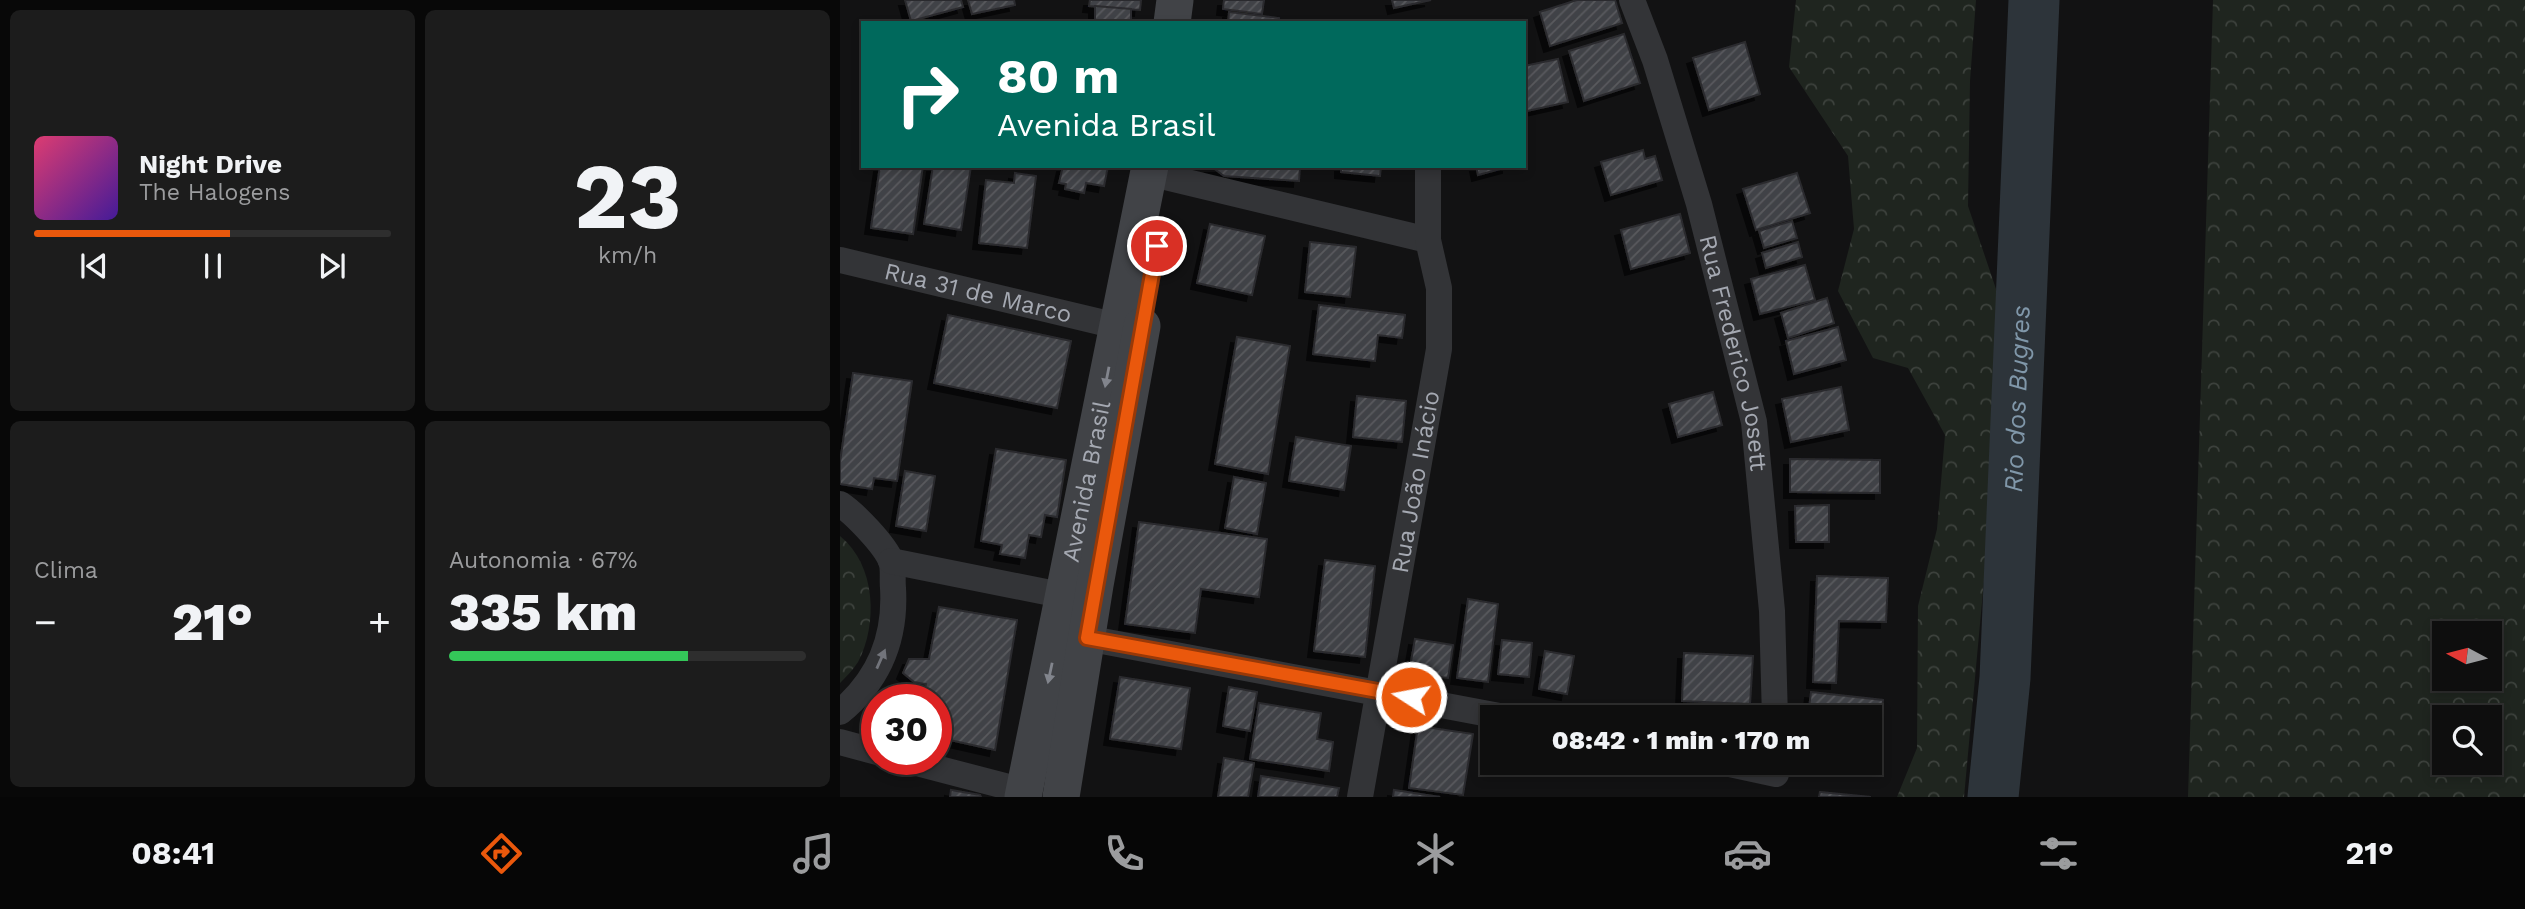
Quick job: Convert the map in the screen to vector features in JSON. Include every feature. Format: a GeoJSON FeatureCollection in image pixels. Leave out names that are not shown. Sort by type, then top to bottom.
{"type":"FeatureCollection","features":[{"type":"Feature","properties":{"kind":"street"},"geometry":{"type":"LineString","coordinates":[[1172,21],[1175,0]]}},
{"type":"Feature","properties":{"kind":"street"},"geometry":{"type":"LineString","coordinates":[[1193,21],[1196,0]]}},
{"type":"Feature","properties":{"kind":"street","name":"Rua Frederico Josett"},"geometry":{"type":"LineString","coordinates":[[1632,0],[1655,60],[1699,204],[1754,422],[1772,611],[1774,705]]}},
{"type":"Feature","properties":{"kind":"street","name":"Rua João Inácio"},"geometry":{"type":"LineString","coordinates":[[1360,797],[1439,349],[1440,288],[1428,240],[1428,168]]}},
{"type":"Feature","properties":{"kind":"street"},"geometry":{"type":"LineString","coordinates":[[1160,171],[1428,240]]}},
{"type":"Feature","properties":{"kind":"street","name":"Avenida Brasil"},"geometry":{"type":"LineString","coordinates":[[1061,797],[1072,635],[1117,326],[1160,171]]}},
{"type":"Feature","properties":{"kind":"street","name":"Avenida Brasil"},"geometry":{"type":"LineString","coordinates":[[1078,598],[1160,171]]}},
{"type":"Feature","properties":{"kind":"street","name":"Rua 31 de Marco"},"geometry":{"type":"LineString","coordinates":[[840,260],[1117,326]]}},
{"type":"Feature","properties":{"kind":"street"},"geometry":{"type":"LineString","coordinates":[[840,504],[867,530],[891,561],[893,626],[883,659],[866,688],[840,712]]}},
{"type":"Feature","properties":{"kind":"street"},"geometry":{"type":"LineString","coordinates":[[891,561],[1078,598]]}},
{"type":"Feature","properties":{"kind":"street"},"geometry":{"type":"LineString","coordinates":[[1072,635],[1378,690],[1480,712]]}},
{"type":"Feature","properties":{"kind":"street","name":"Avenida Brasil"},"geometry":{"type":"LineString","coordinates":[[1023,794],[1072,635]]}},
{"type":"Feature","properties":{"kind":"street"},"geometry":{"type":"LineString","coordinates":[[840,742],[861,748]]}},
{"type":"Feature","properties":{"kind":"street"},"geometry":{"type":"LineString","coordinates":[[952,774],[1023,794]]}},
{"type":"Feature","properties":{"kind":"green space"},"geometry":{"type":"Polygon","coordinates":[[[1796,0],[1976,0],[1970,81],[1968,206],[1997,292],[1993,483],[1964,797],[1897,797],[1917,748],[1918,606],[1937,529],[1945,435],[1908,368],[1873,358],[1838,291],[1854,229],[1848,156],[1789,67],[1796,0]]]}},
{"type":"Feature","properties":{"kind":"green space"},"geometry":{"type":"Polygon","coordinates":[[[2213,0],[2525,0],[2525,797],[2188,797],[2213,0]]]}},
{"type":"Feature","properties":{"kind":"green space"},"geometry":{"type":"Polygon","coordinates":[[[840,536],[852,548],[861,563],[867,579],[871,613],[869,630],[858,662],[840,683],[840,536]]]}},
{"type":"Feature","properties":{"kind":"building"},"geometry":{"type":"Polygon","coordinates":[[[905,0],[961,0],[963,7],[911,21],[905,0]]]}},
{"type":"Feature","properties":{"kind":"building"},"geometry":{"type":"Polygon","coordinates":[[[968,0],[1014,0],[1015,5],[972,14],[968,0]]]}},
{"type":"Feature","properties":{"kind":"building"},"geometry":{"type":"Polygon","coordinates":[[[1090,0],[1141,0],[1140,10],[1089,6],[1090,0]]]}},
{"type":"Feature","properties":{"kind":"building"},"geometry":{"type":"Polygon","coordinates":[[[1224,0],[1264,0],[1262,14],[1223,9],[1224,0]]]}},
{"type":"Feature","properties":{"kind":"building"},"geometry":{"type":"Polygon","coordinates":[[[1392,0],[1431,0],[1394,8],[1392,0]]]}},
{"type":"Feature","properties":{"kind":"building"},"geometry":{"type":"Polygon","coordinates":[[[1577,0],[1615,0],[1622,23],[1550,46],[1540,12],[1577,0]]]}},
{"type":"Feature","properties":{"kind":"building"},"geometry":{"type":"Polygon","coordinates":[[[1095,6],[1131,9],[1131,21],[1095,21],[1095,6]]]}},
{"type":"Feature","properties":{"kind":"building"},"geometry":{"type":"Polygon","coordinates":[[[1229,12],[1279,18],[1278,21],[1228,21],[1229,12]]]}},
{"type":"Feature","properties":{"kind":"building"},"geometry":{"type":"Polygon","coordinates":[[[1624,34],[1640,83],[1584,101],[1569,51],[1624,34]]]}},
{"type":"Feature","properties":{"kind":"building"},"geometry":{"type":"Polygon","coordinates":[[[1745,42],[1760,94],[1709,110],[1693,58],[1745,42]]]}},
{"type":"Feature","properties":{"kind":"building"},"geometry":{"type":"Polygon","coordinates":[[[1558,59],[1568,102],[1527,111],[1526,66],[1558,59]]]}},
{"type":"Feature","properties":{"kind":"building"},"geometry":{"type":"Polygon","coordinates":[[[1643,150],[1645,159],[1655,156],[1662,180],[1611,195],[1601,162],[1643,150]]]}},
{"type":"Feature","properties":{"kind":"building"},"geometry":{"type":"Polygon","coordinates":[[[880,168],[923,168],[913,234],[871,228],[880,168]]]}},
{"type":"Feature","properties":{"kind":"building"},"geometry":{"type":"Polygon","coordinates":[[[933,168],[971,168],[961,230],[924,224],[933,168]]]}},
{"type":"Feature","properties":{"kind":"building"},"geometry":{"type":"Polygon","coordinates":[[[1063,168],[1108,168],[1104,186],[1086,183],[1084,193],[1065,189],[1066,184],[1059,183],[1063,168]]]}},
{"type":"Feature","properties":{"kind":"building"},"geometry":{"type":"Polygon","coordinates":[[[1213,168],[1300,168],[1299,181],[1224,176],[1213,168]]]}},
{"type":"Feature","properties":{"kind":"building"},"geometry":{"type":"Polygon","coordinates":[[[1341,168],[1381,168],[1380,176],[1341,172],[1341,168]]]}},
{"type":"Feature","properties":{"kind":"building"},"geometry":{"type":"Polygon","coordinates":[[[1476,168],[1504,168],[1478,175],[1476,168]]]}},
{"type":"Feature","properties":{"kind":"building"},"geometry":{"type":"Polygon","coordinates":[[[1015,173],[1036,176],[1027,248],[979,243],[986,180],[1014,183],[1015,173]]]}},
{"type":"Feature","properties":{"kind":"building"},"geometry":{"type":"Polygon","coordinates":[[[1797,173],[1810,213],[1756,230],[1743,189],[1797,173]]]}},
{"type":"Feature","properties":{"kind":"building"},"geometry":{"type":"Polygon","coordinates":[[[1680,214],[1690,253],[1631,269],[1621,230],[1680,214]]]}},
{"type":"Feature","properties":{"kind":"building"},"geometry":{"type":"Polygon","coordinates":[[[1792,221],[1797,238],[1764,248],[1759,231],[1792,221]]]}},
{"type":"Feature","properties":{"kind":"building"},"geometry":{"type":"Polygon","coordinates":[[[1210,224],[1265,236],[1252,295],[1197,283],[1210,224]]]}},
{"type":"Feature","properties":{"kind":"building"},"geometry":{"type":"Polygon","coordinates":[[[1310,242],[1356,247],[1350,297],[1305,292],[1310,242]]]}},
{"type":"Feature","properties":{"kind":"building"},"geometry":{"type":"Polygon","coordinates":[[[1798,242],[1802,257],[1766,268],[1762,253],[1798,242]]]}},
{"type":"Feature","properties":{"kind":"building"},"geometry":{"type":"Polygon","coordinates":[[[1805,265],[1815,300],[1760,314],[1751,279],[1805,265]]]}},
{"type":"Feature","properties":{"kind":"building"},"geometry":{"type":"Polygon","coordinates":[[[1827,298],[1834,323],[1788,338],[1781,313],[1827,298]]]}},
{"type":"Feature","properties":{"kind":"building"},"geometry":{"type":"Polygon","coordinates":[[[1319,305],[1405,315],[1402,338],[1378,335],[1375,361],[1313,354],[1319,305]]]}},
{"type":"Feature","properties":{"kind":"building"},"geometry":{"type":"Polygon","coordinates":[[[948,315],[1071,341],[1057,408],[934,383],[948,315]]]}},
{"type":"Feature","properties":{"kind":"building"},"geometry":{"type":"Polygon","coordinates":[[[1838,327],[1846,360],[1794,374],[1786,341],[1838,327]]]}},
{"type":"Feature","properties":{"kind":"building"},"geometry":{"type":"Polygon","coordinates":[[[1237,337],[1290,346],[1268,474],[1215,464],[1237,337]]]}},
{"type":"Feature","properties":{"kind":"building"},"geometry":{"type":"Polygon","coordinates":[[[853,373],[912,381],[897,481],[874,478],[872,489],[840,484],[840,462],[853,373]]]}},
{"type":"Feature","properties":{"kind":"building"},"geometry":{"type":"Polygon","coordinates":[[[1841,387],[1849,430],[1791,442],[1782,399],[1841,387]]]}},
{"type":"Feature","properties":{"kind":"building"},"geometry":{"type":"Polygon","coordinates":[[[1713,392],[1722,425],[1678,437],[1669,404],[1713,392]]]}},
{"type":"Feature","properties":{"kind":"building"},"geometry":{"type":"Polygon","coordinates":[[[1357,396],[1406,401],[1402,442],[1353,437],[1357,396]]]}},
{"type":"Feature","properties":{"kind":"building"},"geometry":{"type":"Polygon","coordinates":[[[1296,437],[1351,446],[1344,490],[1289,481],[1296,437]]]}},
{"type":"Feature","properties":{"kind":"building"},"geometry":{"type":"Polygon","coordinates":[[[996,449],[1066,460],[1057,517],[1045,515],[1041,537],[1029,535],[1025,558],[1000,554],[1002,545],[981,541],[996,449]]]}},
{"type":"Feature","properties":{"kind":"building"},"geometry":{"type":"Polygon","coordinates":[[[1790,459],[1880,460],[1880,493],[1790,492],[1790,459]]]}},
{"type":"Feature","properties":{"kind":"building"},"geometry":{"type":"Polygon","coordinates":[[[905,471],[935,476],[926,531],[896,526],[905,471]]]}},
{"type":"Feature","properties":{"kind":"building"},"geometry":{"type":"Polygon","coordinates":[[[1234,477],[1266,483],[1257,534],[1225,528],[1234,477]]]}},
{"type":"Feature","properties":{"kind":"building"},"geometry":{"type":"Polygon","coordinates":[[[1829,505],[1829,542],[1796,542],[1795,506],[1829,505]]]}},
{"type":"Feature","properties":{"kind":"building"},"geometry":{"type":"Polygon","coordinates":[[[1139,522],[1267,539],[1259,597],[1201,589],[1195,633],[1125,624],[1139,522]]]}},
{"type":"Feature","properties":{"kind":"building"},"geometry":{"type":"Polygon","coordinates":[[[1325,560],[1375,566],[1365,657],[1314,651],[1325,560]]]}},
{"type":"Feature","properties":{"kind":"building"},"geometry":{"type":"Polygon","coordinates":[[[1817,576],[1888,578],[1886,622],[1839,621],[1836,683],[1813,682],[1817,576]]]}},
{"type":"Feature","properties":{"kind":"building"},"geometry":{"type":"Polygon","coordinates":[[[1468,599],[1498,604],[1488,682],[1457,678],[1468,599]]]}},
{"type":"Feature","properties":{"kind":"building"},"geometry":{"type":"Polygon","coordinates":[[[939,607],[1017,620],[995,750],[952,741],[952,684],[914,682],[903,673],[909,659],[929,659],[939,607]]]}},
{"type":"Feature","properties":{"kind":"building"},"geometry":{"type":"Polygon","coordinates":[[[1415,639],[1453,645],[1448,678],[1409,673],[1415,639]]]}},
{"type":"Feature","properties":{"kind":"building"},"geometry":{"type":"Polygon","coordinates":[[[1502,640],[1532,643],[1529,677],[1498,674],[1502,640]]]}},
{"type":"Feature","properties":{"kind":"building"},"geometry":{"type":"Polygon","coordinates":[[[1545,651],[1574,656],[1567,694],[1539,689],[1545,651]]]}},
{"type":"Feature","properties":{"kind":"building"},"geometry":{"type":"Polygon","coordinates":[[[1684,653],[1753,656],[1750,704],[1682,701],[1684,653]]]}},
{"type":"Feature","properties":{"kind":"building"},"geometry":{"type":"Polygon","coordinates":[[[1120,677],[1190,688],[1181,749],[1110,739],[1120,677]]]}},
{"type":"Feature","properties":{"kind":"building"},"geometry":{"type":"Polygon","coordinates":[[[1229,687],[1257,692],[1250,731],[1223,726],[1229,687]]]}},
{"type":"Feature","properties":{"kind":"building"},"geometry":{"type":"Polygon","coordinates":[[[1811,692],[1883,700],[1882,710],[1882,705],[1810,705],[1811,692]]]}},
{"type":"Feature","properties":{"kind":"building"},"geometry":{"type":"Polygon","coordinates":[[[1259,703],[1321,713],[1317,739],[1333,742],[1329,771],[1250,759],[1259,703]]]}},
{"type":"Feature","properties":{"kind":"building"},"geometry":{"type":"Polygon","coordinates":[[[1418,726],[1473,734],[1463,795],[1409,788],[1418,726]]]}},
{"type":"Feature","properties":{"kind":"building"},"geometry":{"type":"Polygon","coordinates":[[[1224,758],[1254,763],[1248,797],[1218,797],[1224,758]]]}},
{"type":"Feature","properties":{"kind":"building"},"geometry":{"type":"Polygon","coordinates":[[[1261,776],[1339,788],[1337,797],[1258,797],[1261,776]]]}},
{"type":"Feature","properties":{"kind":"building"},"geometry":{"type":"Polygon","coordinates":[[[951,790],[980,795],[981,797],[950,797],[951,790]]]}},
{"type":"Feature","properties":{"kind":"building"},"geometry":{"type":"Polygon","coordinates":[[[1394,790],[1440,797],[1393,797],[1394,790]]]}},
{"type":"Feature","properties":{"kind":"building"},"geometry":{"type":"Polygon","coordinates":[[[1820,792],[1871,797],[1819,797],[1820,792]]]}},
{"type":"Feature","properties":{"kind":"waterway","name":"Rio dos Bugres"},"geometry":{"type":"LineString","coordinates":[[1993,797],[2005,678],[2034,0]]}},
{"type":"Feature","properties":{"kind":"route"},"geometry":{"type":"LineString","coordinates":[[1157,246],[1087,638],[1411,697]]}}]}
